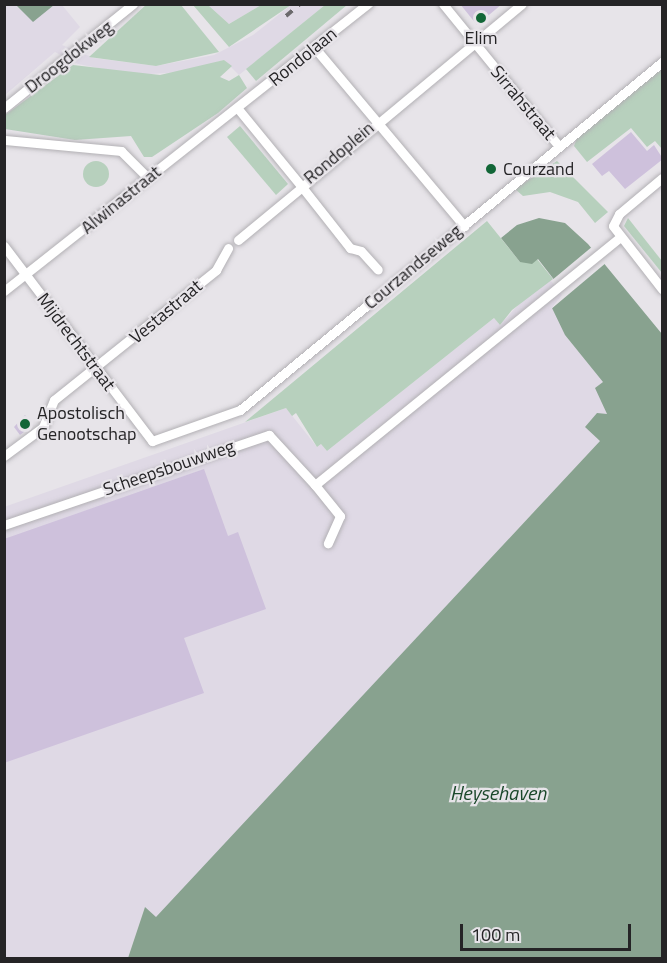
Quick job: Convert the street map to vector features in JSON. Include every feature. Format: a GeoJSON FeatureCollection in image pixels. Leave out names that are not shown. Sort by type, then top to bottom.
{"type":"FeatureCollection","features":[{"type":"Feature","properties":{"kind":"street","name":"Droogdokweg"},"geometry":{"type":"LineString","coordinates":[[4,108],[133,4]]}},
{"type":"Feature","properties":{"kind":"street","name":"Rondolaan"},"geometry":{"type":"LineString","coordinates":[[239,110],[368,4]]}},
{"type":"Feature","properties":{"kind":"street","name":"Sirrahstraat"},"geometry":{"type":"LineString","coordinates":[[443,4],[559,146]]}},
{"type":"Feature","properties":{"kind":"street"},"geometry":{"type":"LineString","coordinates":[[464,226],[379,124],[522,4]]}},
{"type":"Feature","properties":{"kind":"street","name":"Rondoplein"},"geometry":{"type":"LineString","coordinates":[[239,110],[302,187],[379,124],[314,47]]}},
{"type":"Feature","properties":{"kind":"street","name":"Courzandseweg"},"geometry":{"type":"LineString","coordinates":[[149,436],[152,441],[240,410],[663,62]]}},
{"type":"Feature","properties":{"kind":"street","name":"Alwinastraat"},"geometry":{"type":"LineString","coordinates":[[4,291],[147,177],[239,110]]}},
{"type":"Feature","properties":{"kind":"street"},"geometry":{"type":"LineString","coordinates":[[5,140],[121,152],[147,177]]}},
{"type":"Feature","properties":{"kind":"street"},"geometry":{"type":"LineString","coordinates":[[663,178],[619,214],[613,226],[619,238],[663,289]]}},
{"type":"Feature","properties":{"kind":"street"},"geometry":{"type":"LineString","coordinates":[[238,240],[302,187],[350,248],[361,251],[378,270]]}},
{"type":"Feature","properties":{"kind":"street"},"geometry":{"type":"LineString","coordinates":[[315,485],[619,238]]}},
{"type":"Feature","properties":{"kind":"street","name":"Mijdrechtstraat"},"geometry":{"type":"LineString","coordinates":[[4,246],[95,369],[149,436]]}},
{"type":"Feature","properties":{"kind":"street","name":"Vestastraat"},"geometry":{"type":"LineString","coordinates":[[4,456],[43,427],[54,400],[216,270],[228,248]]}},
{"type":"Feature","properties":{"kind":"street","name":"Scheepsbouwweg"},"geometry":{"type":"LineString","coordinates":[[4,525],[269,435],[340,516],[328,543]]}},
{"type":"Feature","properties":{"kind":"shaded area"},"geometry":{"type":"Polygon","coordinates":[[[147,4],[181,5],[219,52],[156,66],[89,57],[147,4]]]}},
{"type":"Feature","properties":{"kind":"shaded area"},"geometry":{"type":"Polygon","coordinates":[[[5,5],[62,5],[80,27],[62,45],[94,58],[156,66],[214,55],[253,35],[291,5],[325,5],[239,75],[224,60],[182,72],[134,75],[78,64],[55,52],[5,95],[5,5]]]}},
{"type":"Feature","properties":{"kind":"shaded area"},"geometry":{"type":"Polygon","coordinates":[[[193,5],[208,5],[229,24],[261,5],[291,5],[229,47],[193,5]]]}},
{"type":"Feature","properties":{"kind":"shaded area"},"geometry":{"type":"Polygon","coordinates":[[[208,5],[261,5],[229,24],[208,5]]]}},
{"type":"Feature","properties":{"kind":"shaded area"},"geometry":{"type":"Polygon","coordinates":[[[325,5],[347,5],[256,81],[246,69],[325,5]]]}},
{"type":"Feature","properties":{"kind":"shaded area"},"geometry":{"type":"Polygon","coordinates":[[[224,60],[232,66],[220,77],[229,81],[239,75],[247,88],[218,113],[152,157],[144,157],[131,136],[75,140],[5,129],[5,115],[73,65],[160,75],[224,60]]]}},
{"type":"Feature","properties":{"kind":"shaded area"},"geometry":{"type":"Polygon","coordinates":[[[662,68],[662,149],[655,141],[647,147],[631,128],[587,162],[574,146],[577,138],[662,68]]]}},
{"type":"Feature","properties":{"kind":"shaded area"},"geometry":{"type":"Polygon","coordinates":[[[240,126],[288,184],[276,195],[227,137],[240,126]]]}},
{"type":"Feature","properties":{"kind":"shaded area"},"geometry":{"type":"Polygon","coordinates":[[[96,161],[105,165],[109,174],[105,183],[96,187],[87,183],[83,174],[87,165],[96,161]]]}},
{"type":"Feature","properties":{"kind":"shaded area"},"geometry":{"type":"Polygon","coordinates":[[[557,161],[608,212],[595,223],[578,202],[550,192],[523,196],[515,189],[557,161]]]}},
{"type":"Feature","properties":{"kind":"shaded area"},"geometry":{"type":"Polygon","coordinates":[[[628,218],[662,261],[662,273],[624,226],[628,218]]]}},
{"type":"Feature","properties":{"kind":"shaded area"},"geometry":{"type":"Polygon","coordinates":[[[487,221],[520,262],[537,259],[553,279],[512,310],[500,325],[494,318],[327,451],[321,444],[317,447],[296,413],[292,416],[286,408],[245,422],[487,221]]]}},
{"type":"Feature","properties":{"kind":"shaded area"},"geometry":{"type":"Polygon","coordinates":[[[548,272],[567,296],[565,335],[604,382],[596,388],[607,414],[602,415],[600,441],[156,918],[145,908],[128,958],[5,958],[4,507],[286,408],[317,447],[321,444],[327,451],[494,318],[500,325],[548,272]]]}},
{"type":"Feature","properties":{"kind":"water"},"geometry":{"type":"Polygon","coordinates":[[[16,5],[54,5],[33,22],[16,5]]]}},
{"type":"Feature","properties":{"kind":"water","name":"Heysehaven"},"geometry":{"type":"Polygon","coordinates":[[[539,218],[565,223],[588,244],[662,334],[662,958],[128,958],[145,907],[156,917],[600,441],[585,427],[597,413],[607,414],[595,388],[603,382],[565,335],[552,308],[566,295],[538,259],[532,264],[520,262],[501,238],[517,225],[539,218]]]}},
{"type":"Feature","properties":{"kind":"pier"},"geometry":{"type":"Polygon","coordinates":[[[593,246],[607,262],[550,310],[562,295],[551,281],[593,246]]]}},
{"type":"Feature","properties":{"kind":"building","name":"Elim"},"geometry":{"type":"Polygon","coordinates":[[[460,4],[502,4],[477,25],[460,4]]]}},
{"type":"Feature","properties":{"kind":"building"},"geometry":{"type":"Polygon","coordinates":[[[631,132],[647,151],[654,145],[663,159],[625,189],[609,171],[602,176],[592,164],[631,132]]]}},
{"type":"Feature","properties":{"kind":"building","name":"Apostolisch Genootschap"},"geometry":{"type":"Polygon","coordinates":[[[25,415],[33,425],[20,435],[14,427],[25,415]]]}},
{"type":"Feature","properties":{"kind":"building"},"geometry":{"type":"Polygon","coordinates":[[[204,469],[228,536],[238,532],[266,609],[184,638],[204,693],[4,763],[4,539],[204,469]]]}},
{"type":"Feature","properties":{"kind":"railway"},"geometry":{"type":"LineString","coordinates":[[286,16],[300,4]]}},
{"type":"Feature","properties":{"kind":"place","name":"Elim"},"geometry":{"type":"Point","coordinates":[481,18]}},
{"type":"Feature","properties":{"kind":"place","name":"Courzand"},"geometry":{"type":"Point","coordinates":[491,169]}},
{"type":"Feature","properties":{"kind":"place","name":"Apostolisch Genootschap"},"geometry":{"type":"Point","coordinates":[25,424]}}]}
